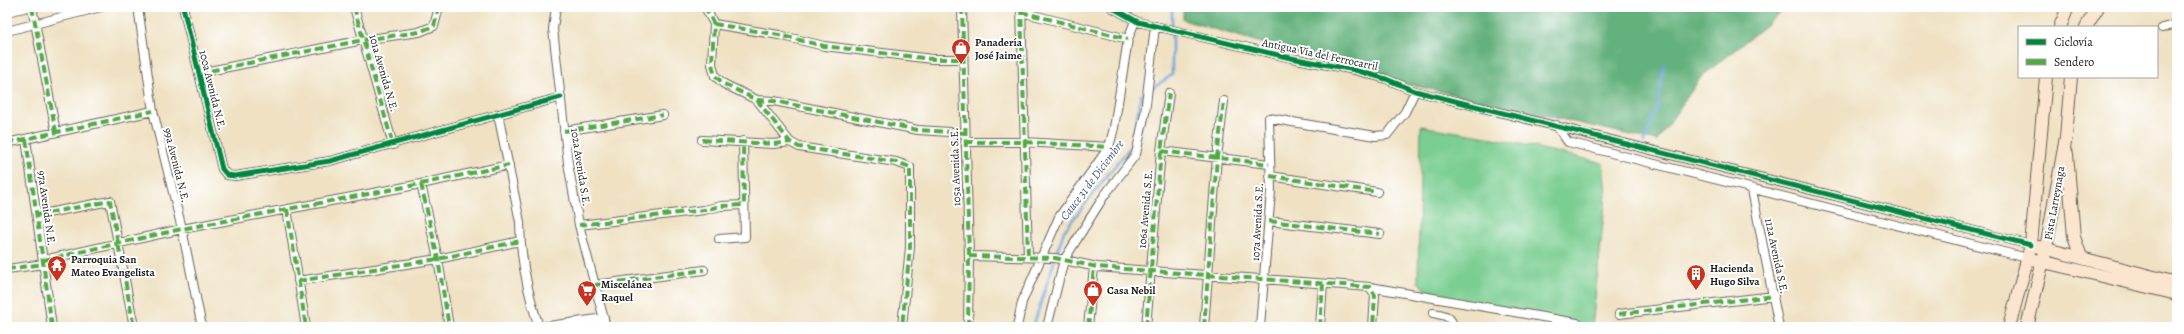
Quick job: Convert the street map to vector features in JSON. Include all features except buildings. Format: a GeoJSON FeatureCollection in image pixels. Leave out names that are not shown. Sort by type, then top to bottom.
{"type":"FeatureCollection","features":[{"type":"Feature","properties":{"kind":"main road"},"geometry":{"type":"LineString","coordinates":[[2060,26],[2068,7]]}},
{"type":"Feature","properties":{"kind":"main road"},"geometry":{"type":"LineString","coordinates":[[2087,26],[2098,7]]}},
{"type":"Feature","properties":{"kind":"main road","name":"Pista Larreynaga"},"geometry":{"type":"LineString","coordinates":[[2009,327],[2030,245],[2046,78]]}},
{"type":"Feature","properties":{"kind":"main road","name":"Pista Larreynaga"},"geometry":{"type":"LineString","coordinates":[[2027,327],[2046,248],[2066,137],[2071,78]]}},
{"type":"Feature","properties":{"kind":"main road"},"geometry":{"type":"LineString","coordinates":[[2066,137],[2074,237],[2081,257]]}},
{"type":"Feature","properties":{"kind":"main road"},"geometry":{"type":"LineString","coordinates":[[2030,245],[2177,283]]}},
{"type":"Feature","properties":{"kind":"main road"},"geometry":{"type":"LineString","coordinates":[[2027,258],[2177,294]]}},
{"type":"Feature","properties":{"kind":"main road"},"geometry":{"type":"LineString","coordinates":[[2040,277],[2056,264]]}},
{"type":"Feature","properties":{"kind":"street"},"geometry":{"type":"LineString","coordinates":[[7,12],[28,7]]}},
{"type":"Feature","properties":{"kind":"street"},"geometry":{"type":"LineString","coordinates":[[32,7],[56,132]]}},
{"type":"Feature","properties":{"kind":"street"},"geometry":{"type":"LineString","coordinates":[[7,31],[101,7]]}},
{"type":"Feature","properties":{"kind":"street","name":"99a Avenida N.E."},"geometry":{"type":"LineString","coordinates":[[138,7],[153,111],[182,229],[202,327]]}},
{"type":"Feature","properties":{"kind":"street","name":"100a Avenida N.E."},"geometry":{"type":"LineString","coordinates":[[183,7],[222,169],[227,175],[235,176],[330,161],[392,145]]}},
{"type":"Feature","properties":{"kind":"street","name":"101a Avenida N.E."},"geometry":{"type":"LineString","coordinates":[[354,7],[392,145]]}},
{"type":"Feature","properties":{"kind":"street"},"geometry":{"type":"LineString","coordinates":[[199,73],[363,40],[419,32],[434,26],[440,7]]}},
{"type":"Feature","properties":{"kind":"street"},"geometry":{"type":"LineString","coordinates":[[705,7],[714,24],[712,64],[715,76],[724,84],[757,100],[774,101],[918,130],[965,133]]}},
{"type":"Feature","properties":{"kind":"street","name":"105a Avenida S.E."},"geometry":{"type":"LineString","coordinates":[[962,7],[969,256],[968,327]]}},
{"type":"Feature","properties":{"kind":"street","name":"Antigua Vía del Ferrocarril"},"geometry":{"type":"LineString","coordinates":[[1111,7],[1136,22],[1283,56],[1355,70],[1386,79],[1415,91],[1556,125],[2030,245]]}},
{"type":"Feature","properties":{"kind":"street","name":"102a Avenida S.E."},"geometry":{"type":"LineString","coordinates":[[554,8],[553,30],[564,131],[579,225],[606,327]]}},
{"type":"Feature","properties":{"kind":"street"},"geometry":{"type":"LineString","coordinates":[[1028,257],[1021,9],[1128,39]]}},
{"type":"Feature","properties":{"kind":"street"},"geometry":{"type":"LineString","coordinates":[[1017,327],[1022,302],[1040,257],[1059,217],[1108,147],[1114,128],[1128,39],[1136,22]]}},
{"type":"Feature","properties":{"kind":"street"},"geometry":{"type":"LineString","coordinates":[[714,24],[779,35],[824,46],[932,59],[963,59]]}},
{"type":"Feature","properties":{"kind":"street"},"geometry":{"type":"LineString","coordinates":[[2162,28],[2177,24]]}},
{"type":"Feature","properties":{"kind":"street"},"geometry":{"type":"LineString","coordinates":[[1047,327],[1064,260],[1104,196],[1136,154],[1147,96],[1152,26]]}},
{"type":"Feature","properties":{"kind":"street","name":"107a Avenida S.E."},"geometry":{"type":"LineString","coordinates":[[1260,327],[1269,221],[1269,118],[1375,136],[1387,135],[1405,112],[1415,91]]}},
{"type":"Feature","properties":{"kind":"street","name":"106a Avenida S.E."},"geometry":{"type":"LineString","coordinates":[[1146,327],[1161,151],[1169,93]]}},
{"type":"Feature","properties":{"kind":"street"},"geometry":{"type":"LineString","coordinates":[[392,145],[561,97]]}},
{"type":"Feature","properties":{"kind":"street"},"geometry":{"type":"LineString","coordinates":[[757,100],[790,142],[798,147],[896,162],[910,167],[910,247],[902,327]]}},
{"type":"Feature","properties":{"kind":"street"},"geometry":{"type":"LineString","coordinates":[[1204,327],[1217,158],[1224,101]]}},
{"type":"Feature","properties":{"kind":"street"},"geometry":{"type":"LineString","coordinates":[[7,143],[153,111]]}},
{"type":"Feature","properties":{"kind":"street"},"geometry":{"type":"LineString","coordinates":[[498,114],[520,222],[520,241],[532,308],[539,327]]}},
{"type":"Feature","properties":{"kind":"street"},"geometry":{"type":"LineString","coordinates":[[564,131],[663,115]]}},
{"type":"Feature","properties":{"kind":"street"},"geometry":{"type":"LineString","coordinates":[[1556,125],[1568,142],[1752,190],[2027,258]]}},
{"type":"Feature","properties":{"kind":"street","name":"97a Avenida N.E."},"geometry":{"type":"LineString","coordinates":[[26,139],[52,327]]}},
{"type":"Feature","properties":{"kind":"street"},"geometry":{"type":"LineString","coordinates":[[702,140],[743,141],[773,144],[790,142]]}},
{"type":"Feature","properties":{"kind":"street"},"geometry":{"type":"LineString","coordinates":[[719,239],[745,237],[743,141]]}},
{"type":"Feature","properties":{"kind":"street"},"geometry":{"type":"LineString","coordinates":[[965,142],[1024,142],[1108,147]]}},
{"type":"Feature","properties":{"kind":"street"},"geometry":{"type":"LineString","coordinates":[[1161,151],[1270,164]]}},
{"type":"Feature","properties":{"kind":"street"},"geometry":{"type":"LineString","coordinates":[[7,269],[119,245],[182,229],[421,184],[509,165]]}},
{"type":"Feature","properties":{"kind":"street"},"geometry":{"type":"LineString","coordinates":[[1270,176],[1377,192]]}},
{"type":"Feature","properties":{"kind":"street"},"geometry":{"type":"LineString","coordinates":[[421,184],[438,259],[449,327]]}},
{"type":"Feature","properties":{"kind":"street","name":"112a Avenida S.E."},"geometry":{"type":"LineString","coordinates":[[1752,190],[1779,327]]}},
{"type":"Feature","properties":{"kind":"street"},"geometry":{"type":"LineString","coordinates":[[37,215],[110,201],[134,327]]}},
{"type":"Feature","properties":{"kind":"street"},"geometry":{"type":"LineString","coordinates":[[579,225],[744,204]]}},
{"type":"Feature","properties":{"kind":"street"},"geometry":{"type":"LineString","coordinates":[[286,210],[306,327]]}},
{"type":"Feature","properties":{"kind":"street"},"geometry":{"type":"LineString","coordinates":[[1269,221],[1380,234]]}},
{"type":"Feature","properties":{"kind":"street"},"geometry":{"type":"LineString","coordinates":[[298,281],[438,259],[520,241]]}},
{"type":"Feature","properties":{"kind":"street"},"geometry":{"type":"LineString","coordinates":[[969,256],[1040,257],[1064,260],[1094,267],[1370,287],[1577,323],[1580,327]]}},
{"type":"Feature","properties":{"kind":"street"},"geometry":{"type":"LineString","coordinates":[[1088,327],[1094,267]]}},
{"type":"Feature","properties":{"kind":"street"},"geometry":{"type":"LineString","coordinates":[[595,285],[704,270]]}},
{"type":"Feature","properties":{"kind":"street"},"geometry":{"type":"LineString","coordinates":[[1320,327],[1323,284]]}},
{"type":"Feature","properties":{"kind":"street"},"geometry":{"type":"LineString","coordinates":[[1370,287],[1376,295],[1373,327]]}},
{"type":"Feature","properties":{"kind":"street"},"geometry":{"type":"LineString","coordinates":[[1619,314],[1774,296]]}},
{"type":"Feature","properties":{"kind":"street"},"geometry":{"type":"LineString","coordinates":[[1433,313],[1447,316],[1453,327]]}},
{"type":"Feature","properties":{"kind":"street"},"geometry":{"type":"LineString","coordinates":[[542,327],[604,318]]}},
{"type":"Feature","properties":{"kind":"green space"},"geometry":{"type":"Polygon","coordinates":[[[1253,7],[1788,7],[1701,77],[1657,141],[1386,79],[1183,20],[1183,8],[1227,11],[1253,7]]]}},
{"type":"Feature","properties":{"kind":"green space"},"geometry":{"type":"Polygon","coordinates":[[[1421,126],[1499,139],[1603,163],[1606,194],[1592,327],[1580,327],[1433,298],[1418,282],[1421,126]]]}},
{"type":"Feature","properties":{"kind":"waterway","name":"Cauce 31 de Diciembre"},"geometry":{"type":"LineString","coordinates":[[1151,89],[1172,75],[1172,7]]}},
{"type":"Feature","properties":{"kind":"waterway"},"geometry":{"type":"LineString","coordinates":[[1644,143],[1657,107],[1664,65]]}},
{"type":"Feature","properties":{"kind":"waterway","name":"Cauce 31 de Diciembre"},"geometry":{"type":"LineString","coordinates":[[1033,327],[1064,231],[1132,144],[1141,95],[1145,93]]}},
{"type":"Feature","properties":{"kind":"marked path"},"geometry":{"type":"LineString","coordinates":[[32,7],[56,132]]}},
{"type":"Feature","properties":{"kind":"marked path"},"geometry":{"type":"LineString","coordinates":[[354,7],[393,145]]}},
{"type":"Feature","properties":{"kind":"marked path"},"geometry":{"type":"LineString","coordinates":[[199,73],[363,40],[419,32],[434,26],[439,7]]}},
{"type":"Feature","properties":{"kind":"marked path"},"geometry":{"type":"LineString","coordinates":[[705,7],[714,24],[712,64],[715,76],[724,84],[757,100],[790,142],[799,147],[896,162],[910,167],[910,247],[902,327]]}},
{"type":"Feature","properties":{"kind":"marked path"},"geometry":{"type":"LineString","coordinates":[[962,7],[969,256],[968,327]]}},
{"type":"Feature","properties":{"kind":"marked path"},"geometry":{"type":"LineString","coordinates":[[1021,7],[1028,257]]}},
{"type":"Feature","properties":{"kind":"marked path"},"geometry":{"type":"LineString","coordinates":[[1021,12],[1128,39]]}},
{"type":"Feature","properties":{"kind":"marked path"},"geometry":{"type":"LineString","coordinates":[[714,24],[779,35],[824,46],[932,59],[963,59]]}},
{"type":"Feature","properties":{"kind":"marked path"},"geometry":{"type":"LineString","coordinates":[[1146,327],[1161,151],[1169,93]]}},
{"type":"Feature","properties":{"kind":"marked path"},"geometry":{"type":"LineString","coordinates":[[757,100],[774,101],[918,130],[965,133]]}},
{"type":"Feature","properties":{"kind":"marked path"},"geometry":{"type":"LineString","coordinates":[[1204,327],[1217,157],[1224,101]]}},
{"type":"Feature","properties":{"kind":"marked path"},"geometry":{"type":"LineString","coordinates":[[7,143],[153,111]]}},
{"type":"Feature","properties":{"kind":"marked path"},"geometry":{"type":"LineString","coordinates":[[564,131],[663,115]]}},
{"type":"Feature","properties":{"kind":"marked path"},"geometry":{"type":"LineString","coordinates":[[26,139],[52,327]]}},
{"type":"Feature","properties":{"kind":"marked path"},"geometry":{"type":"LineString","coordinates":[[702,140],[773,144],[790,142]]}},
{"type":"Feature","properties":{"kind":"marked path"},"geometry":{"type":"LineString","coordinates":[[579,225],[704,210],[721,206],[744,205],[743,141]]}},
{"type":"Feature","properties":{"kind":"marked path"},"geometry":{"type":"LineString","coordinates":[[965,142],[1024,142],[1109,147]]}},
{"type":"Feature","properties":{"kind":"marked path"},"geometry":{"type":"LineString","coordinates":[[1161,151],[1269,164]]}},
{"type":"Feature","properties":{"kind":"marked path"},"geometry":{"type":"LineString","coordinates":[[44,260],[182,229],[421,184],[509,165]]}},
{"type":"Feature","properties":{"kind":"marked path"},"geometry":{"type":"LineString","coordinates":[[1270,176],[1377,192]]}},
{"type":"Feature","properties":{"kind":"marked path"},"geometry":{"type":"LineString","coordinates":[[421,184],[438,259],[449,327]]}},
{"type":"Feature","properties":{"kind":"marked path"},"geometry":{"type":"LineString","coordinates":[[37,215],[110,201],[134,327]]}},
{"type":"Feature","properties":{"kind":"marked path"},"geometry":{"type":"LineString","coordinates":[[287,209],[306,327]]}},
{"type":"Feature","properties":{"kind":"marked path"},"geometry":{"type":"LineString","coordinates":[[1269,221],[1380,234]]}},
{"type":"Feature","properties":{"kind":"marked path"},"geometry":{"type":"LineString","coordinates":[[298,281],[438,259],[520,241]]}},
{"type":"Feature","properties":{"kind":"marked path"},"geometry":{"type":"LineString","coordinates":[[969,256],[1055,258],[1097,267],[1370,287],[1375,295],[1373,327]]}},
{"type":"Feature","properties":{"kind":"marked path"},"geometry":{"type":"LineString","coordinates":[[7,269],[44,264]]}},
{"type":"Feature","properties":{"kind":"marked path"},"geometry":{"type":"LineString","coordinates":[[1088,327],[1094,267]]}},
{"type":"Feature","properties":{"kind":"marked path"},"geometry":{"type":"LineString","coordinates":[[595,285],[704,270]]}},
{"type":"Feature","properties":{"kind":"marked path"},"geometry":{"type":"LineString","coordinates":[[1320,327],[1323,284]]}},
{"type":"Feature","properties":{"kind":"marked path"},"geometry":{"type":"LineString","coordinates":[[1619,314],[1774,296]]}},
{"type":"Feature","properties":{"kind":"cycle path"},"geometry":{"type":"LineString","coordinates":[[183,7],[222,169],[227,175],[235,176],[330,161],[561,97]]}},
{"type":"Feature","properties":{"kind":"cycle path"},"geometry":{"type":"LineString","coordinates":[[1111,7],[1138,22],[1291,58],[1355,70],[1386,79],[1415,91],[2031,245]]}},
{"type":"Feature","properties":{"kind":"place","name":"Panadería José Jaime"},"geometry":{"type":"Point","coordinates":[961,65]}},
{"type":"Feature","properties":{"kind":"place","name":"Parroquia San Mateo Evangelista"},"geometry":{"type":"Point","coordinates":[57,282]}},
{"type":"Feature","properties":{"kind":"place","name":"Hacienda Hugo Silva"},"geometry":{"type":"Point","coordinates":[1696,291]}},
{"type":"Feature","properties":{"kind":"place","name":"Miscelánea Raquel"},"geometry":{"type":"Point","coordinates":[587,307]}},
{"type":"Feature","properties":{"kind":"place","name":"Casa Nebil"},"geometry":{"type":"Point","coordinates":[1093,307]}}]}
